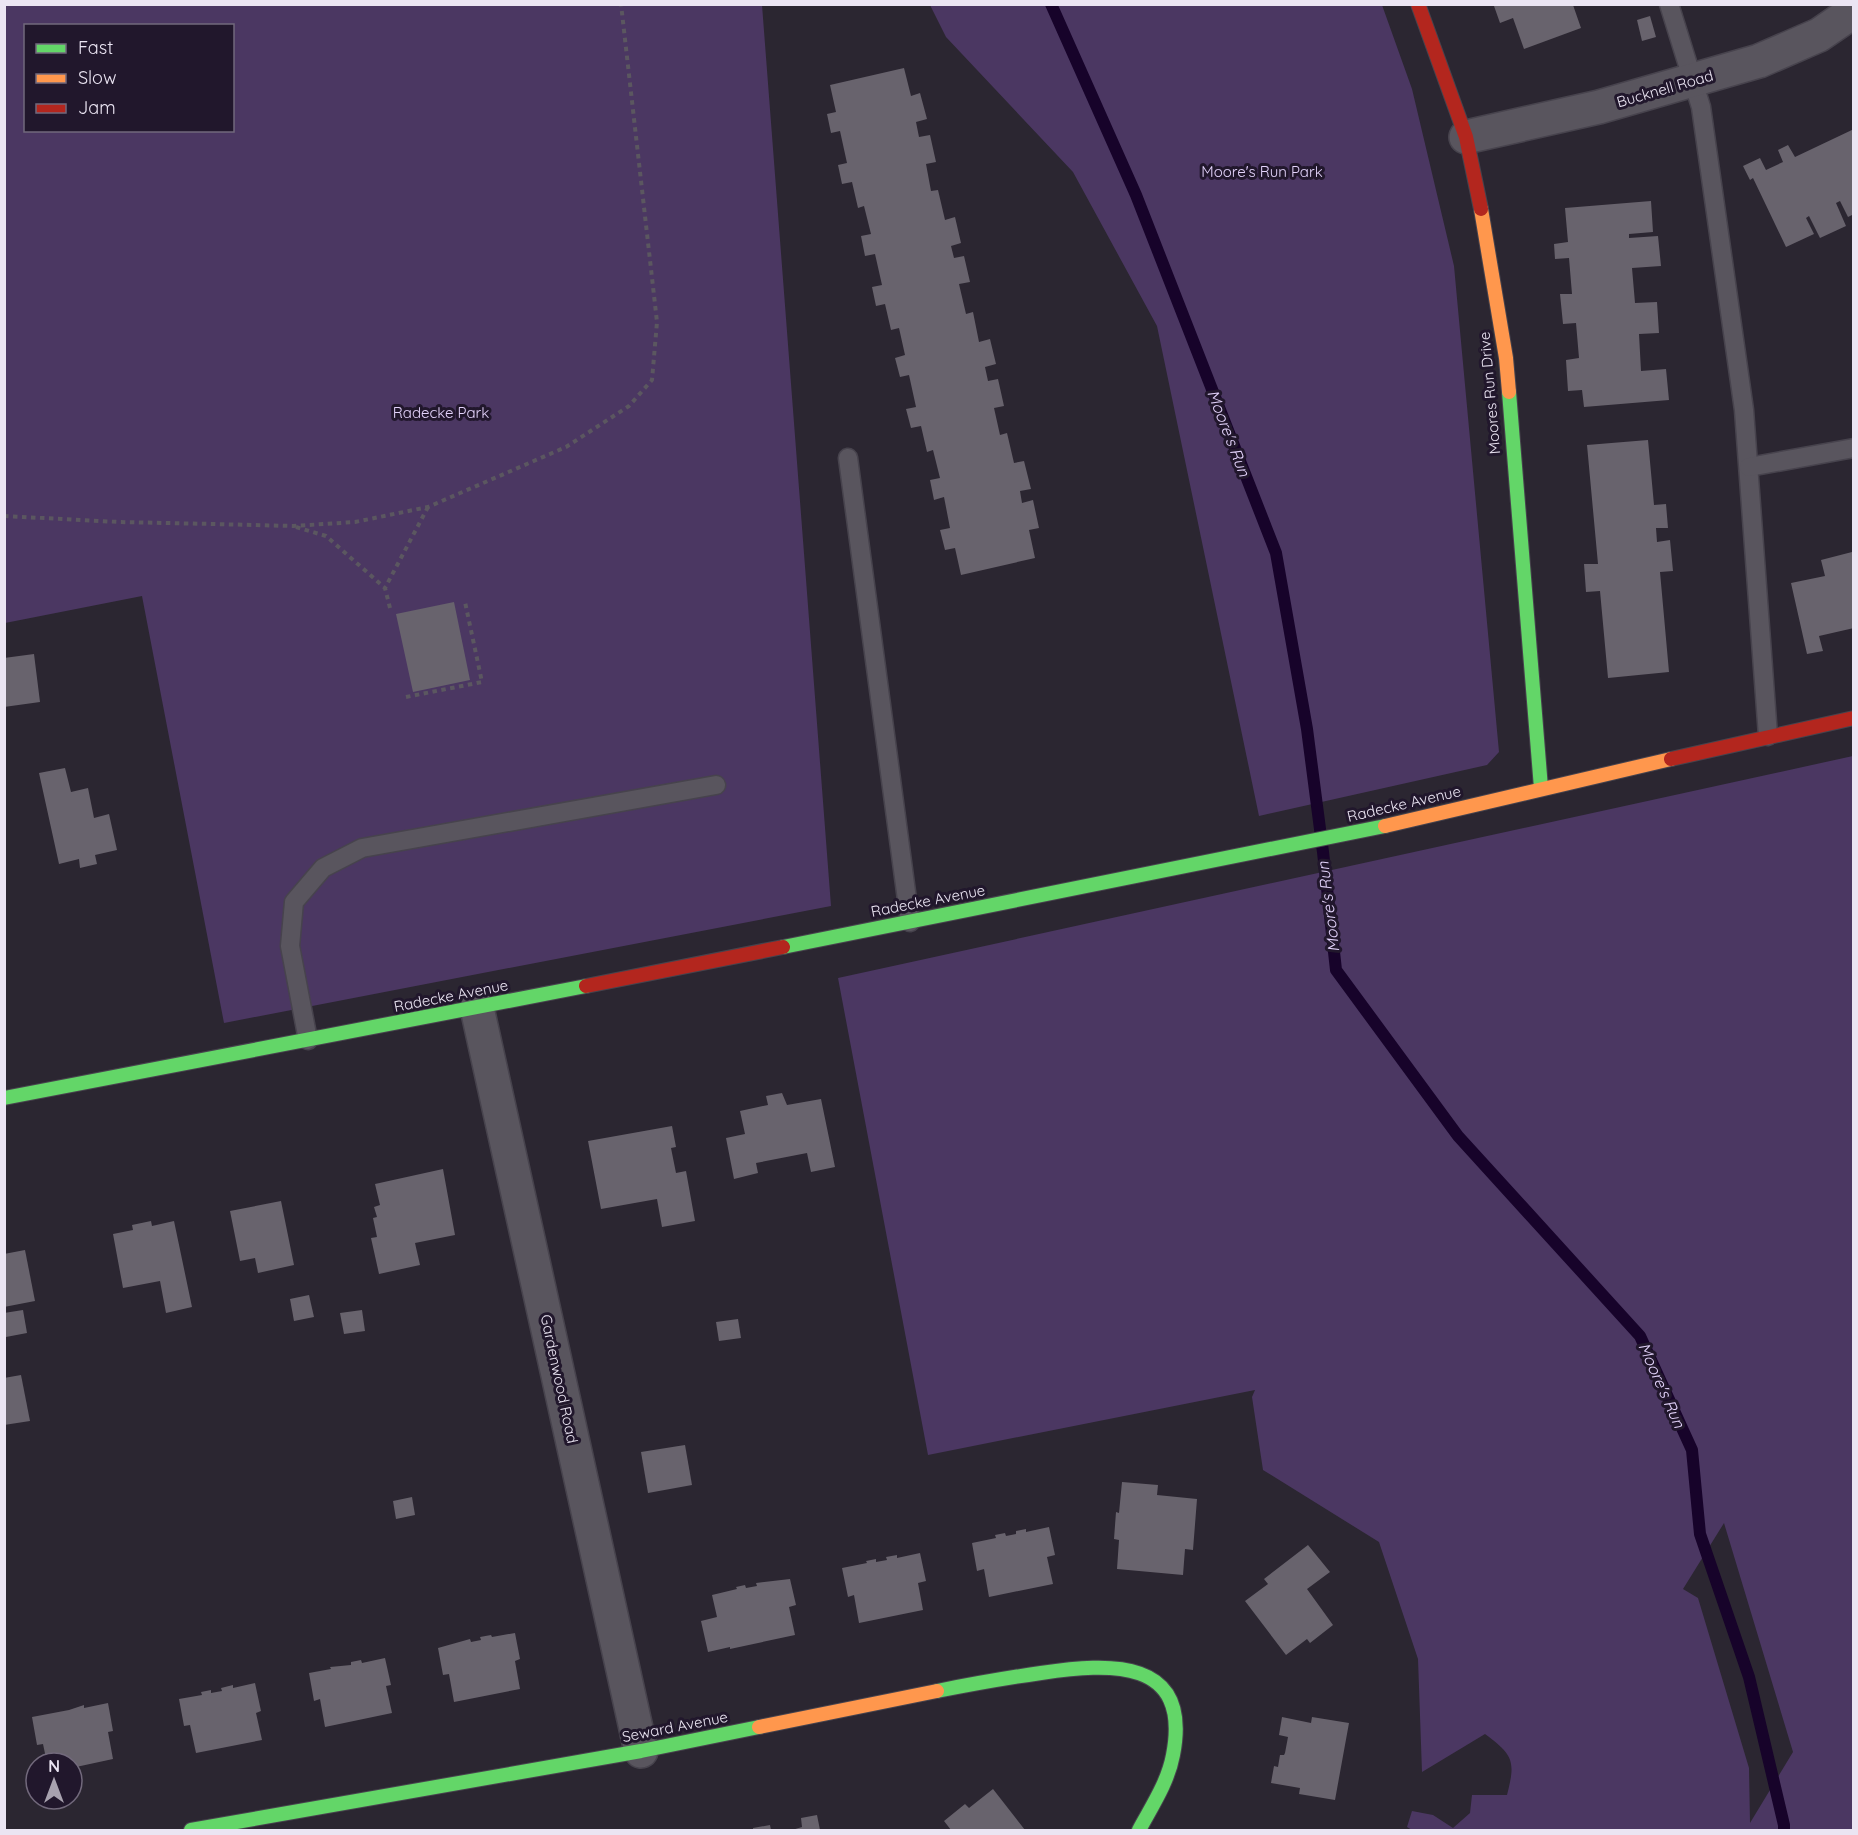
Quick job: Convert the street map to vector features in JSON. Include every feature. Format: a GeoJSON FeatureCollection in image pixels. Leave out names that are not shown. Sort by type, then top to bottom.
{"type":"FeatureCollection","features":[{"type":"Feature","properties":{"kind":"street","name":"Moores Run Drive"},"geometry":{"type":"LineString","coordinates":[[1418,4],[1466,138],[1487,237],[1506,358],[1541,788]]}},
{"type":"Feature","properties":{"kind":"street","name":"Bucknell Road"},"geometry":{"type":"LineString","coordinates":[[1466,138],[1599,108],[1759,62],[1819,35],[1854,11]]}},
{"type":"Feature","properties":{"kind":"street","name":"Radecke Avenue"},"geometry":{"type":"LineString","coordinates":[[4,1098],[477,1008],[1254,853],[1417,819],[1541,788],[1854,718]]}},
{"type":"Feature","properties":{"kind":"street","name":"Gardenwood Road"},"geometry":{"type":"LineString","coordinates":[[477,1008],[641,1751]]}},
{"type":"Feature","properties":{"kind":"street","name":"Seward Avenue"},"geometry":{"type":"LineString","coordinates":[[191,1830],[641,1751],[989,1680],[1082,1667],[1112,1667],[1142,1673],[1162,1686],[1172,1705],[1175,1727],[1173,1755],[1164,1783],[1139,1830]]}},
{"type":"Feature","properties":{"kind":"lane"},"geometry":{"type":"LineString","coordinates":[[1669,4],[1695,81],[1701,107],[1744,410],[1768,736]]}},
{"type":"Feature","properties":{"kind":"lane"},"geometry":{"type":"LineString","coordinates":[[1749,467],[1854,448]]}},
{"type":"Feature","properties":{"kind":"lane"},"geometry":{"type":"LineString","coordinates":[[848,458],[909,922]]}},
{"type":"Feature","properties":{"kind":"lane"},"geometry":{"type":"LineString","coordinates":[[308,1040],[290,946],[294,902],[323,868],[362,848],[716,785]]}},
{"type":"Feature","properties":{"kind":"path"},"geometry":{"type":"LineString","coordinates":[[4,516],[119,522],[293,526],[355,522],[428,507],[566,447],[629,406],[652,380],[657,322],[621,4]]}},
{"type":"Feature","properties":{"kind":"path"},"geometry":{"type":"LineString","coordinates":[[385,588],[428,507]]}},
{"type":"Feature","properties":{"kind":"path"},"geometry":{"type":"LineString","coordinates":[[293,526],[326,536],[385,588],[390,608]]}},
{"type":"Feature","properties":{"kind":"path"},"geometry":{"type":"LineString","coordinates":[[406,697],[482,682],[465,602]]}},
{"type":"Feature","properties":{"kind":"green space","name":"Radecke Park"},"geometry":{"type":"Polygon","coordinates":[[[5,5],[762,5],[831,906],[224,1023],[142,596],[5,623],[5,5]]]}},
{"type":"Feature","properties":{"kind":"green space","name":"Moore's Run Park"},"geometry":{"type":"Polygon","coordinates":[[[930,5],[1382,5],[1412,89],[1454,266],[1499,752],[1487,765],[1259,816],[1157,326],[1073,172],[946,37],[930,5]]]}},
{"type":"Feature","properties":{"kind":"green space"},"geometry":{"type":"Polygon","coordinates":[[[1853,756],[1853,1830],[1412,1830],[1407,1827],[1412,1811],[1433,1815],[1453,1828],[1470,1813],[1472,1795],[1507,1795],[1511,1774],[1510,1759],[1502,1747],[1485,1734],[1422,1772],[1418,1659],[1379,1542],[1263,1470],[1252,1397],[1255,1390],[928,1455],[838,978],[1853,756]],[[1724,1523],[1683,1589],[1698,1598],[1749,1768],[1750,1823],[1793,1752],[1724,1523]]]}},
{"type":"Feature","properties":{"kind":"building"},"geometry":{"type":"Polygon","coordinates":[[[1573,5],[1581,28],[1524,49],[1513,18],[1500,23],[1494,6],[1573,5]]]}},
{"type":"Feature","properties":{"kind":"building"},"geometry":{"type":"Polygon","coordinates":[[[1650,16],[1656,37],[1642,41],[1637,20],[1650,16]]]}},
{"type":"Feature","properties":{"kind":"building"},"geometry":{"type":"Polygon","coordinates":[[[904,68],[911,96],[920,93],[927,119],[916,122],[919,137],[930,135],[936,162],[926,164],[931,191],[938,190],[945,220],[955,217],[961,243],[951,246],[954,258],[964,256],[970,282],[959,284],[966,314],[973,312],[979,342],[990,339],[996,364],[985,367],[988,381],[998,379],[1004,406],[994,408],[1000,435],[1007,433],[1014,463],[1024,461],[1031,489],[1020,491],[1022,503],[1033,500],[1039,528],[1029,530],[1035,558],[961,575],[955,548],[945,550],[940,530],[950,528],[944,497],[934,500],[930,480],[940,478],[933,450],[927,452],[921,426],[911,428],[906,409],[916,407],[909,375],[900,377],[895,358],[905,355],[899,328],[891,330],[885,304],[876,306],[872,287],[882,285],[875,254],[865,256],[861,236],[871,234],[864,206],[858,208],[852,182],[842,184],[838,165],[847,163],[840,131],[831,133],[827,114],[836,112],[830,85],[904,68]]]}},
{"type":"Feature","properties":{"kind":"building"},"geometry":{"type":"Polygon","coordinates":[[[1854,129],[1854,214],[1848,217],[1840,201],[1836,203],[1846,226],[1820,238],[1809,216],[1806,218],[1814,234],[1786,247],[1753,178],[1750,180],[1743,166],[1760,158],[1766,170],[1783,162],[1778,150],[1788,145],[1795,157],[1854,129]]]}},
{"type":"Feature","properties":{"kind":"building"},"geometry":{"type":"Polygon","coordinates":[[[1651,201],[1653,232],[1629,234],[1629,238],[1658,236],[1661,266],[1632,268],[1635,303],[1657,302],[1659,333],[1639,334],[1641,371],[1666,369],[1669,400],[1584,407],[1582,390],[1568,391],[1566,360],[1579,358],[1576,323],[1563,324],[1560,294],[1572,294],[1569,258],[1555,259],[1554,244],[1568,242],[1565,208],[1651,201]]]}},
{"type":"Feature","properties":{"kind":"building"},"geometry":{"type":"Polygon","coordinates":[[[1648,440],[1654,505],[1666,504],[1668,528],[1656,528],[1657,542],[1670,540],[1673,571],[1660,572],[1669,672],[1608,678],[1600,591],[1586,592],[1584,564],[1598,564],[1587,445],[1648,440]]]}},
{"type":"Feature","properties":{"kind":"building"},"geometry":{"type":"Polygon","coordinates":[[[1852,552],[1854,628],[1819,636],[1823,651],[1807,654],[1791,583],[1825,576],[1821,560],[1852,552]]]}},
{"type":"Feature","properties":{"kind":"building"},"geometry":{"type":"Polygon","coordinates":[[[454,602],[470,680],[413,692],[396,614],[454,602]]]}},
{"type":"Feature","properties":{"kind":"building"},"geometry":{"type":"Polygon","coordinates":[[[34,654],[40,702],[4,707],[4,658],[34,654]]]}},
{"type":"Feature","properties":{"kind":"building"},"geometry":{"type":"Polygon","coordinates":[[[65,768],[71,792],[88,788],[94,818],[109,814],[117,850],[95,855],[97,864],[80,868],[79,859],[59,864],[39,773],[65,768]]]}},
{"type":"Feature","properties":{"kind":"building"},"geometry":{"type":"Polygon","coordinates":[[[782,1093],[787,1105],[821,1099],[835,1167],[811,1172],[807,1153],[756,1163],[758,1173],[734,1179],[726,1138],[745,1134],[740,1111],[768,1105],[766,1096],[782,1093]]]}},
{"type":"Feature","properties":{"kind":"building"},"geometry":{"type":"Polygon","coordinates":[[[672,1126],[676,1147],[671,1148],[676,1173],[686,1171],[695,1221],[662,1227],[657,1199],[601,1209],[588,1141],[672,1126]]]}},
{"type":"Feature","properties":{"kind":"building"},"geometry":{"type":"Polygon","coordinates":[[[443,1169],[455,1235],[415,1243],[420,1265],[379,1274],[371,1238],[377,1237],[373,1218],[377,1217],[374,1207],[380,1205],[375,1184],[443,1169]]]}},
{"type":"Feature","properties":{"kind":"building"},"geometry":{"type":"Polygon","coordinates":[[[281,1201],[294,1265],[258,1273],[255,1258],[240,1261],[230,1211],[281,1201]]]}},
{"type":"Feature","properties":{"kind":"building"},"geometry":{"type":"Polygon","coordinates":[[[151,1221],[152,1226],[174,1221],[192,1307],[166,1313],[160,1281],[123,1288],[113,1234],[133,1230],[132,1225],[151,1221]]]}},
{"type":"Feature","properties":{"kind":"building"},"geometry":{"type":"Polygon","coordinates":[[[25,1250],[35,1301],[4,1307],[4,1254],[25,1250]]]}},
{"type":"Feature","properties":{"kind":"building"},"geometry":{"type":"Polygon","coordinates":[[[309,1295],[314,1317],[294,1321],[290,1299],[309,1295]]]}},
{"type":"Feature","properties":{"kind":"building"},"geometry":{"type":"Polygon","coordinates":[[[23,1310],[27,1333],[6,1337],[4,1313],[23,1310]]]}},
{"type":"Feature","properties":{"kind":"building"},"geometry":{"type":"Polygon","coordinates":[[[362,1310],[365,1331],[344,1334],[340,1313],[362,1310]]]}},
{"type":"Feature","properties":{"kind":"building"},"geometry":{"type":"Polygon","coordinates":[[[738,1319],[741,1338],[719,1341],[716,1322],[738,1319]]]}},
{"type":"Feature","properties":{"kind":"building"},"geometry":{"type":"Polygon","coordinates":[[[21,1375],[30,1421],[4,1425],[4,1378],[21,1375]]]}},
{"type":"Feature","properties":{"kind":"building"},"geometry":{"type":"Polygon","coordinates":[[[685,1445],[692,1485],[648,1493],[641,1452],[685,1445]]]}},
{"type":"Feature","properties":{"kind":"building"},"geometry":{"type":"Polygon","coordinates":[[[1122,1482],[1158,1485],[1157,1495],[1197,1499],[1193,1550],[1185,1549],[1183,1575],[1117,1569],[1119,1540],[1114,1539],[1122,1482]]]}},
{"type":"Feature","properties":{"kind":"building"},"geometry":{"type":"Polygon","coordinates":[[[412,1497],[415,1515],[396,1519],[393,1501],[412,1497]]]}},
{"type":"Feature","properties":{"kind":"building"},"geometry":{"type":"Polygon","coordinates":[[[1049,1527],[1055,1555],[1047,1557],[1053,1584],[989,1597],[984,1569],[977,1571],[972,1543],[996,1538],[995,1535],[1005,1533],[1006,1536],[1016,1534],[1016,1531],[1026,1529],[1026,1532],[1049,1527]]]}},
{"type":"Feature","properties":{"kind":"building"},"geometry":{"type":"Polygon","coordinates":[[[1308,1545],[1330,1572],[1307,1589],[1333,1625],[1310,1643],[1307,1639],[1286,1655],[1245,1601],[1268,1584],[1264,1579],[1308,1545]]]}},
{"type":"Feature","properties":{"kind":"building"},"geometry":{"type":"Polygon","coordinates":[[[920,1553],[926,1581],[918,1583],[923,1610],[859,1623],[854,1595],[848,1597],[842,1568],[876,1559],[876,1562],[887,1560],[886,1557],[897,1555],[897,1558],[920,1553]]]}},
{"type":"Feature","properties":{"kind":"building"},"geometry":{"type":"Polygon","coordinates":[[[790,1579],[796,1605],[789,1607],[795,1635],[708,1652],[701,1621],[717,1617],[712,1595],[745,1585],[746,1588],[757,1586],[756,1583],[790,1579]]]}},
{"type":"Feature","properties":{"kind":"building"},"geometry":{"type":"Polygon","coordinates":[[[515,1633],[520,1659],[515,1661],[520,1689],[454,1702],[449,1674],[443,1675],[438,1648],[470,1639],[471,1642],[481,1640],[480,1637],[515,1633]]]}},
{"type":"Feature","properties":{"kind":"building"},"geometry":{"type":"Polygon","coordinates":[[[385,1658],[391,1685],[386,1686],[392,1713],[325,1727],[320,1699],[314,1701],[309,1673],[331,1669],[330,1667],[351,1665],[351,1662],[361,1660],[362,1663],[385,1658]]]}},
{"type":"Feature","properties":{"kind":"building"},"geometry":{"type":"Polygon","coordinates":[[[255,1683],[261,1711],[256,1713],[262,1740],[196,1753],[190,1725],[184,1726],[179,1699],[202,1695],[201,1692],[211,1690],[211,1693],[222,1691],[221,1688],[233,1685],[233,1688],[255,1683]]]}},
{"type":"Feature","properties":{"kind":"building"},"geometry":{"type":"Polygon","coordinates":[[[108,1703],[113,1731],[108,1732],[113,1759],[84,1765],[84,1751],[44,1751],[43,1744],[37,1745],[32,1717],[84,1705],[84,1708],[108,1703]]]}},
{"type":"Feature","properties":{"kind":"building"},"geometry":{"type":"Polygon","coordinates":[[[1282,1717],[1311,1723],[1312,1717],[1349,1723],[1335,1800],[1299,1794],[1300,1788],[1271,1783],[1274,1766],[1278,1767],[1280,1755],[1285,1753],[1288,1737],[1279,1735],[1282,1717]]]}},
{"type":"Feature","properties":{"kind":"building"},"geometry":{"type":"Polygon","coordinates":[[[993,1789],[1025,1830],[951,1830],[944,1821],[965,1804],[969,1808],[993,1789]]]}},
{"type":"Feature","properties":{"kind":"building"},"geometry":{"type":"Polygon","coordinates":[[[817,1815],[820,1830],[792,1830],[802,1827],[801,1818],[817,1815]]]}},
{"type":"Feature","properties":{"kind":"building"},"geometry":{"type":"Polygon","coordinates":[[[770,1825],[771,1830],[753,1830],[753,1828],[770,1825]]]}},
{"type":"Feature","properties":{"kind":"waterway","name":"Moore's Run"},"geometry":{"type":"LineString","coordinates":[[1051,4],[1136,195],[1276,553],[1307,729],[1336,970],[1458,1136],[1640,1336],[1692,1450],[1700,1534],[1749,1677],[1784,1830]]}},
{"type":"Feature","properties":{"kind":"traffic: fast"},"geometry":{"type":"LineString","coordinates":[[1509,392],[1541,788]]}},
{"type":"Feature","properties":{"kind":"traffic: fast"},"geometry":{"type":"LineString","coordinates":[[783,947],[1385,826]]}},
{"type":"Feature","properties":{"kind":"traffic: fast"},"geometry":{"type":"LineString","coordinates":[[4,1098],[586,986]]}},
{"type":"Feature","properties":{"kind":"traffic: fast"},"geometry":{"type":"LineString","coordinates":[[937,1691],[1028,1675],[1093,1668],[1140,1673],[1158,1683],[1170,1699],[1176,1723],[1173,1755],[1163,1784],[1139,1830]]}},
{"type":"Feature","properties":{"kind":"traffic: fast"},"geometry":{"type":"LineString","coordinates":[[191,1830],[641,1751],[759,1727]]}},
{"type":"Feature","properties":{"kind":"traffic: slow"},"geometry":{"type":"LineString","coordinates":[[1481,209],[1506,358],[1509,392]]}},
{"type":"Feature","properties":{"kind":"traffic: slow"},"geometry":{"type":"LineString","coordinates":[[1385,826],[1671,759]]}},
{"type":"Feature","properties":{"kind":"traffic: slow"},"geometry":{"type":"LineString","coordinates":[[759,1727],[937,1691]]}},
{"type":"Feature","properties":{"kind":"traffic: jam"},"geometry":{"type":"LineString","coordinates":[[1418,4],[1466,137],[1481,209]]}},
{"type":"Feature","properties":{"kind":"traffic: jam"},"geometry":{"type":"LineString","coordinates":[[1671,759],[1854,718]]}},
{"type":"Feature","properties":{"kind":"traffic: jam"},"geometry":{"type":"LineString","coordinates":[[586,986],[783,947]]}}]}
